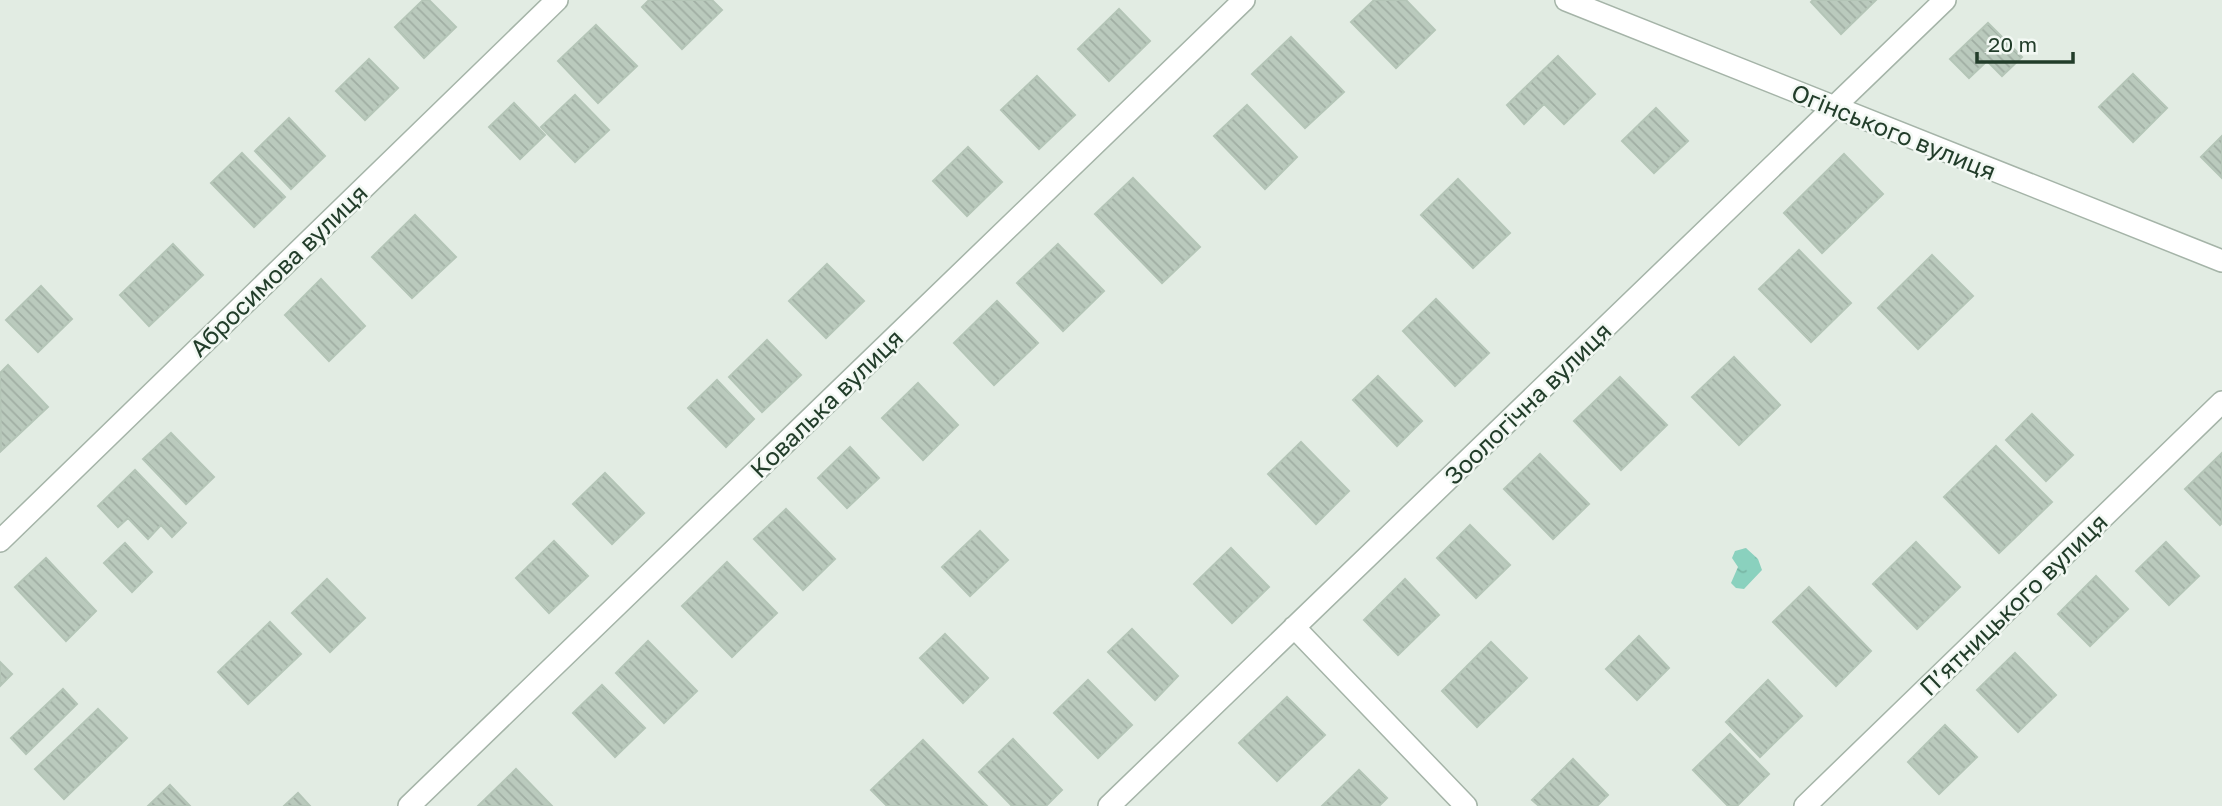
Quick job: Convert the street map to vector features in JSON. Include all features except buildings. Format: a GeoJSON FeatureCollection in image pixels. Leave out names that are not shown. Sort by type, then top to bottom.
{"type":"FeatureCollection","features":[{"type":"Feature","properties":{"kind":"street","name":"Абросимова вулиця"},"geometry":{"type":"LineString","coordinates":[[0,541],[557,0]]}},
{"type":"Feature","properties":{"kind":"street","name":"Ковалька вулиця"},"geometry":{"type":"LineString","coordinates":[[409,806],[1244,0]]}},
{"type":"Feature","properties":{"kind":"street","name":"Огінського вулиця"},"geometry":{"type":"LineString","coordinates":[[1566,0],[2222,261]]}},
{"type":"Feature","properties":{"kind":"street","name":"Зоологічна вулиця"},"geometry":{"type":"LineString","coordinates":[[1109,806],[1945,0]]}},
{"type":"Feature","properties":{"kind":"street","name":"П’ятницького вулиця"},"geometry":{"type":"LineString","coordinates":[[1805,806],[2222,402]]}},
{"type":"Feature","properties":{"kind":"street"},"geometry":{"type":"LineString","coordinates":[[1294,627],[1466,806]]}},
{"type":"Feature","properties":{"kind":"water"},"geometry":{"type":"Polygon","coordinates":[[[1746,548],[1758,559],[1762,570],[1744,589],[1736,588],[1731,583],[1738,567],[1732,558],[1735,551],[1746,548]]]}}]}
